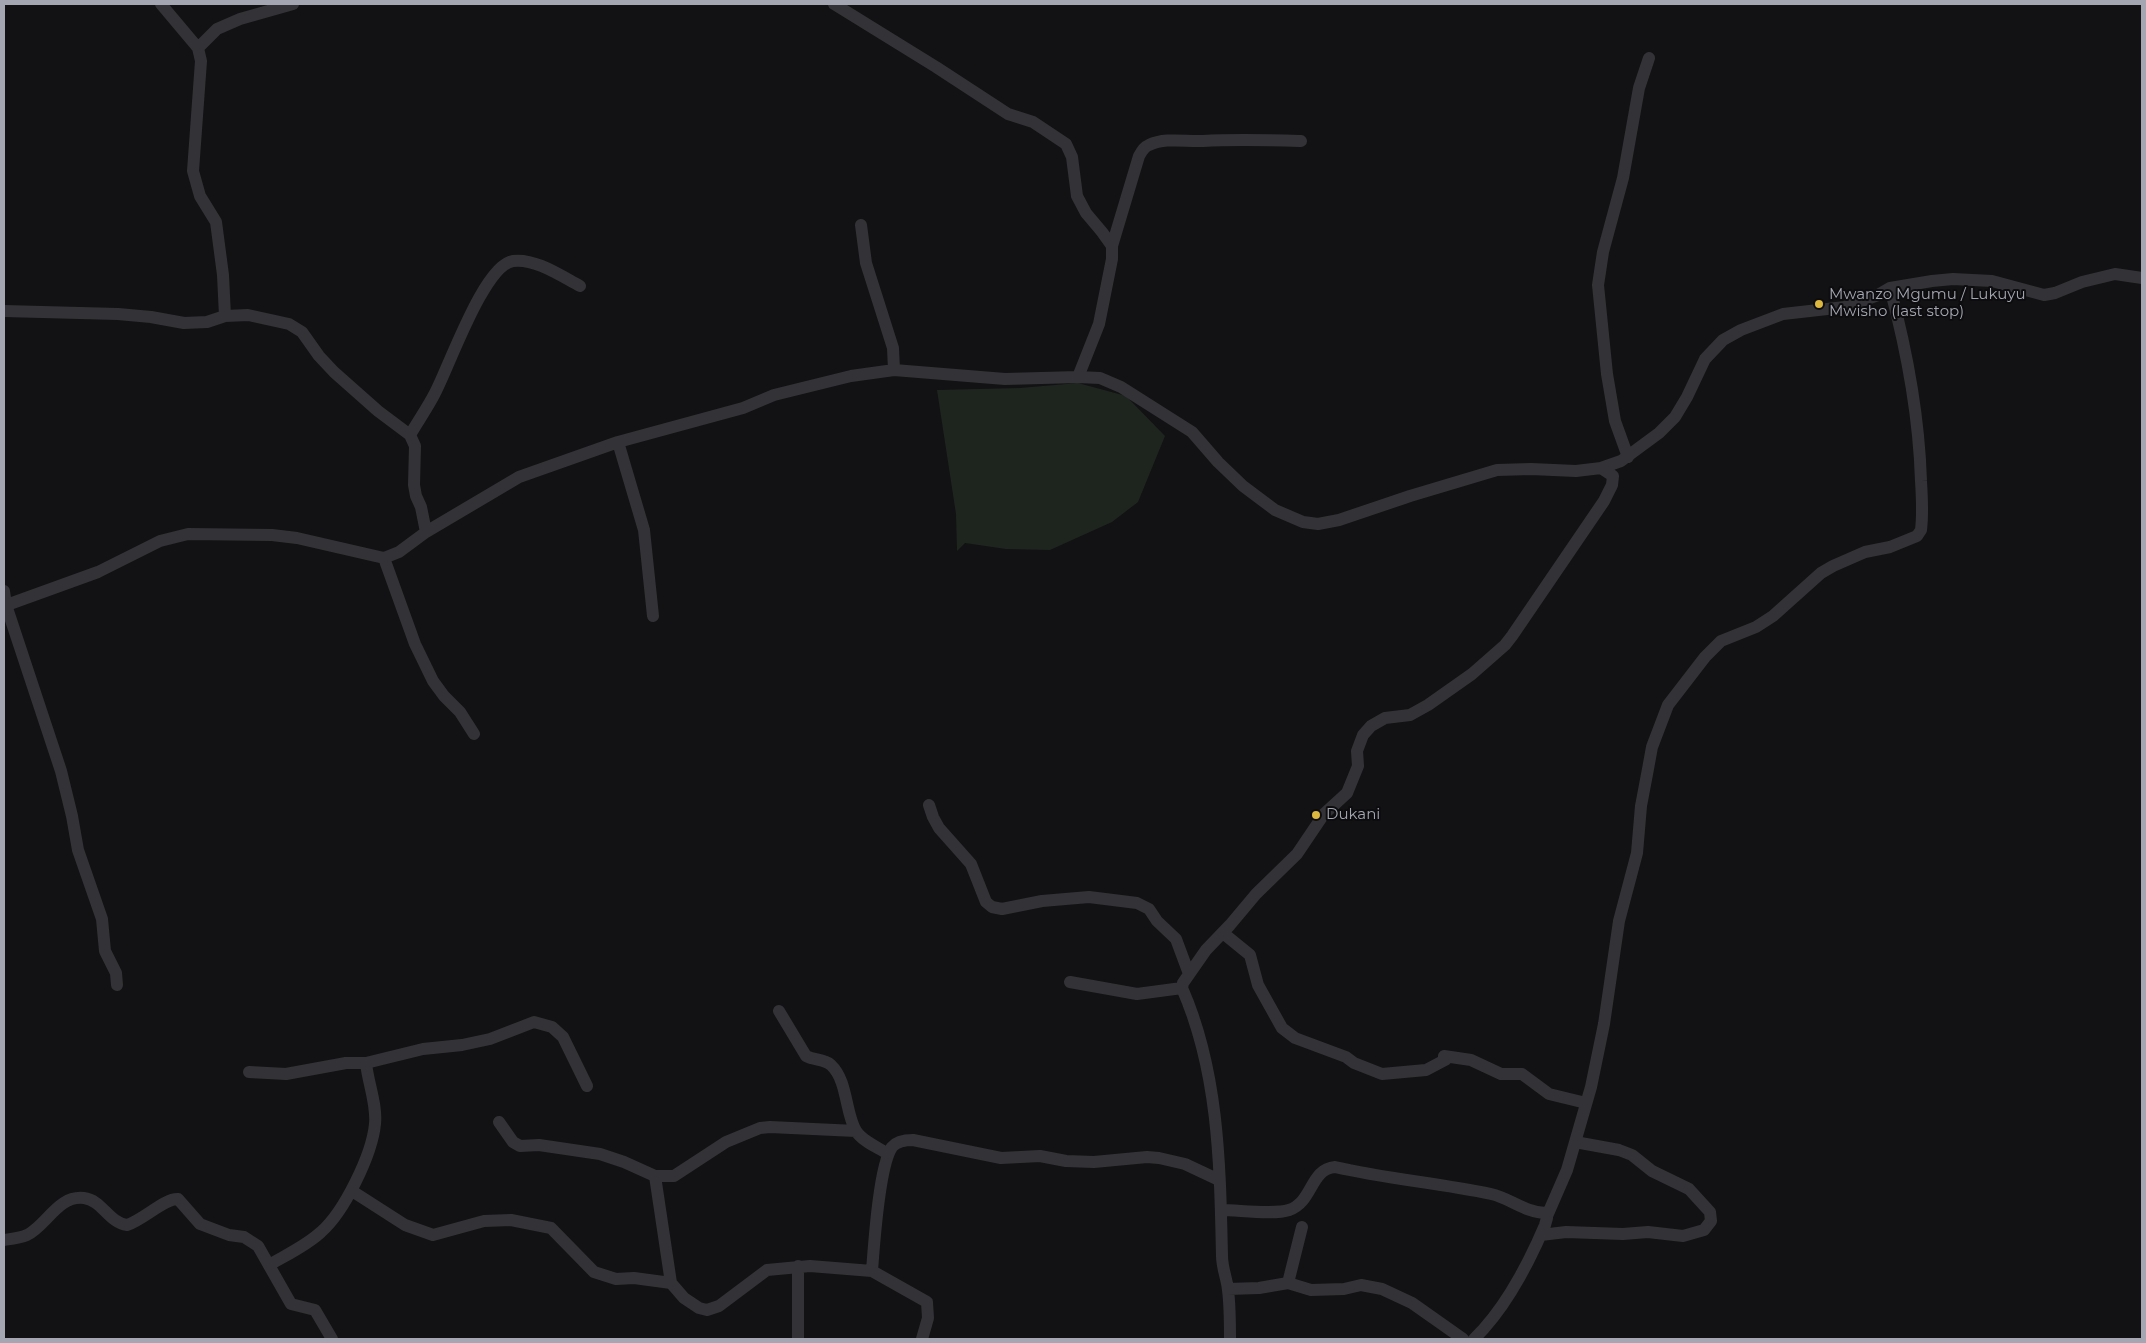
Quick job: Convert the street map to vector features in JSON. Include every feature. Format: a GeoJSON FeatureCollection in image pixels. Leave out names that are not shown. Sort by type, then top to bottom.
{"type":"FeatureCollection","features":[{"type":"Feature","properties":{"kind":"street"},"geometry":{"type":"LineString","coordinates":[[161,4],[198,48],[201,61],[193,171],[200,196],[216,222],[224,275],[225,316]]}},
{"type":"Feature","properties":{"kind":"street"},"geometry":{"type":"LineString","coordinates":[[198,48],[217,29],[240,19],[293,4]]}},
{"type":"Feature","properties":{"kind":"street"},"geometry":{"type":"LineString","coordinates":[[834,4],[936,66],[1008,114],[1032,122],[1066,144],[1072,157],[1076,196],[1086,213],[1112,246]]}},
{"type":"Feature","properties":{"kind":"street"},"geometry":{"type":"LineString","coordinates":[[1628,457],[1615,420],[1607,374],[1598,285],[1603,252],[1623,178],[1639,88],[1649,58]]}},
{"type":"Feature","properties":{"kind":"street"},"geometry":{"type":"LineString","coordinates":[[1078,377],[1099,324],[1112,260],[1112,246],[1142,150],[1150,144],[1175,140],[1300,141]]}},
{"type":"Feature","properties":{"kind":"street"},"geometry":{"type":"LineString","coordinates":[[861,225],[866,263],[893,348],[894,370]]}},
{"type":"Feature","properties":{"kind":"street"},"geometry":{"type":"LineString","coordinates":[[410,436],[435,393],[477,300],[502,264],[514,261],[531,263],[580,286]]}},
{"type":"Feature","properties":{"kind":"street"},"geometry":{"type":"LineString","coordinates":[[5,606],[98,572],[160,541],[188,534],[272,535],[297,538],[384,558],[400,552],[426,532],[519,477],[618,442],[743,408],[774,395],[851,376],[894,370],[1005,379],[1100,378],[1121,387],[1192,432],[1218,462],[1243,486],[1274,510],[1302,522],[1318,524],[1339,520],[1497,470],[1531,468],[1576,471],[1602,468],[1628,457],[1659,433],[1675,417],[1705,359],[1723,340],[1741,330],[1783,314],[1845,307],[1878,295],[1890,288],[1953,279],[1992,281],[2044,295],[2055,293],[2082,282],[2115,274],[2142,278]]}},
{"type":"Feature","properties":{"kind":"street"},"geometry":{"type":"LineString","coordinates":[[1478,1339],[1515,1285],[1541,1235],[1552,1201],[1562,1186],[1591,1087],[1604,1024],[1618,921],[1637,853],[1641,806],[1652,747],[1668,705],[1705,657],[1721,642],[1756,627],[1773,616],[1821,573],[1832,566],[1865,552],[1891,546],[1917,536],[1920,530],[1921,488],[1918,437],[1911,381],[1900,325],[1890,288]]}},
{"type":"Feature","properties":{"kind":"street"},"geometry":{"type":"LineString","coordinates":[[4,311],[118,314],[184,323],[207,322],[225,316],[248,315],[289,324],[302,332],[319,356],[334,372],[410,436],[415,446],[414,484],[416,496],[422,508],[426,532]]}},
{"type":"Feature","properties":{"kind":"street"},"geometry":{"type":"LineString","coordinates":[[618,442],[644,530],[653,616]]}},
{"type":"Feature","properties":{"kind":"street"},"geometry":{"type":"LineString","coordinates":[[1230,1339],[1228,1289],[1222,1259],[1222,1210],[1217,1133],[1202,1050],[1182,988],[1189,974],[1206,950],[1256,894],[1297,854],[1324,814],[1347,793],[1358,766],[1357,751],[1363,735],[1372,726],[1385,718],[1408,715],[1428,705],[1472,674],[1504,646],[1604,501],[1612,485],[1613,476],[1602,468]]}},
{"type":"Feature","properties":{"kind":"street"},"geometry":{"type":"LineString","coordinates":[[384,558],[432,681],[460,712],[474,734]]}},
{"type":"Feature","properties":{"kind":"street"},"geometry":{"type":"LineString","coordinates":[[4,591],[5,606],[61,771],[78,850],[102,919],[105,951],[116,973],[117,985]]}},
{"type":"Feature","properties":{"kind":"street"},"geometry":{"type":"LineString","coordinates":[[929,805],[933,817],[940,828],[971,864],[986,902],[992,907],[1002,909],[1042,901],[1089,897],[1137,903],[1149,909],[1157,921],[1176,939],[1189,974]]}},
{"type":"Feature","properties":{"kind":"street"},"geometry":{"type":"LineString","coordinates":[[1223,933],[1250,955],[1258,985],[1282,1028],[1295,1038],[1346,1057],[1354,1063],[1382,1074],[1426,1070],[1445,1060],[1444,1056],[1461,1058],[1501,1074],[1522,1074],[1549,1094],[1586,1102]]}},
{"type":"Feature","properties":{"kind":"street"},"geometry":{"type":"LineString","coordinates":[[1070,982],[1137,994],[1182,988]]}},
{"type":"Feature","properties":{"kind":"street"},"geometry":{"type":"LineString","coordinates":[[779,1011],[806,1056],[812,1060],[821,1059],[832,1066],[842,1084],[856,1131]]}},
{"type":"Feature","properties":{"kind":"street"},"geometry":{"type":"LineString","coordinates":[[249,1072],[286,1074],[346,1063],[366,1063],[423,1049],[490,1040],[534,1022],[552,1027],[563,1037],[587,1086]]}},
{"type":"Feature","properties":{"kind":"street"},"geometry":{"type":"LineString","coordinates":[[268,1265],[304,1246],[322,1232],[352,1191],[375,1124],[366,1063]]}},
{"type":"Feature","properties":{"kind":"street"},"geometry":{"type":"LineString","coordinates":[[499,1122],[513,1142],[520,1146],[539,1145],[600,1154],[655,1176],[674,1176],[726,1142],[760,1128],[770,1127],[856,1131],[888,1154]]}},
{"type":"Feature","properties":{"kind":"street"},"geometry":{"type":"LineString","coordinates":[[872,1271],[882,1178],[888,1154],[893,1145],[904,1140],[913,1140],[1001,1158],[1040,1156],[1066,1161],[1094,1162],[1148,1157],[1185,1164],[1219,1180]]}},
{"type":"Feature","properties":{"kind":"street"},"geometry":{"type":"LineString","coordinates":[[1541,1235],[1566,1232],[1624,1234],[1648,1232],[1683,1236],[1704,1230],[1711,1221],[1710,1212],[1689,1189],[1647,1168],[1632,1155],[1619,1150],[1575,1142]]}},
{"type":"Feature","properties":{"kind":"street"},"geometry":{"type":"LineString","coordinates":[[1222,1210],[1288,1210],[1303,1200],[1320,1171],[1335,1167],[1376,1176],[1505,1197],[1528,1210],[1546,1213],[1547,1216]]}},
{"type":"Feature","properties":{"kind":"street"},"geometry":{"type":"LineString","coordinates":[[655,1176],[671,1283],[684,1298],[699,1308],[707,1310],[719,1306],[767,1270],[798,1266],[872,1271],[927,1302],[928,1318],[922,1339]]}},
{"type":"Feature","properties":{"kind":"street"},"geometry":{"type":"LineString","coordinates":[[352,1191],[405,1225],[432,1235],[484,1221],[511,1220],[551,1228],[586,1265],[599,1274],[616,1279],[634,1278],[671,1283]]}},
{"type":"Feature","properties":{"kind":"street"},"geometry":{"type":"LineString","coordinates":[[4,1240],[26,1236],[38,1227],[49,1214],[74,1198],[86,1198],[94,1201],[116,1221],[126,1225],[141,1219],[168,1200],[176,1199],[186,1206],[200,1224],[228,1235],[244,1237],[258,1246],[291,1304],[315,1310],[332,1339]]}},
{"type":"Feature","properties":{"kind":"street"},"geometry":{"type":"LineString","coordinates":[[1288,1283],[1302,1227]]}},
{"type":"Feature","properties":{"kind":"street"},"geometry":{"type":"LineString","coordinates":[[798,1266],[798,1339]]}},
{"type":"Feature","properties":{"kind":"street"},"geometry":{"type":"LineString","coordinates":[[1228,1289],[1259,1288],[1288,1283],[1311,1290],[1344,1289],[1361,1285],[1382,1289],[1412,1303],[1463,1339]]}},
{"type":"Feature","properties":{"kind":"shaded area"},"geometry":{"type":"Polygon","coordinates":[[[1078,383],[1126,396],[1165,436],[1138,502],[1112,522],[1050,550],[1006,549],[965,543],[957,551],[956,514],[937,390],[1020,388],[1078,383]]]}},
{"type":"Feature","properties":{"kind":"place","name":"Mwanzo Mgumu / Lukuyu Mwisho (last stop)"},"geometry":{"type":"Point","coordinates":[1819,304]}},
{"type":"Feature","properties":{"kind":"place","name":"Dukani"},"geometry":{"type":"Point","coordinates":[1316,815]}}]}
